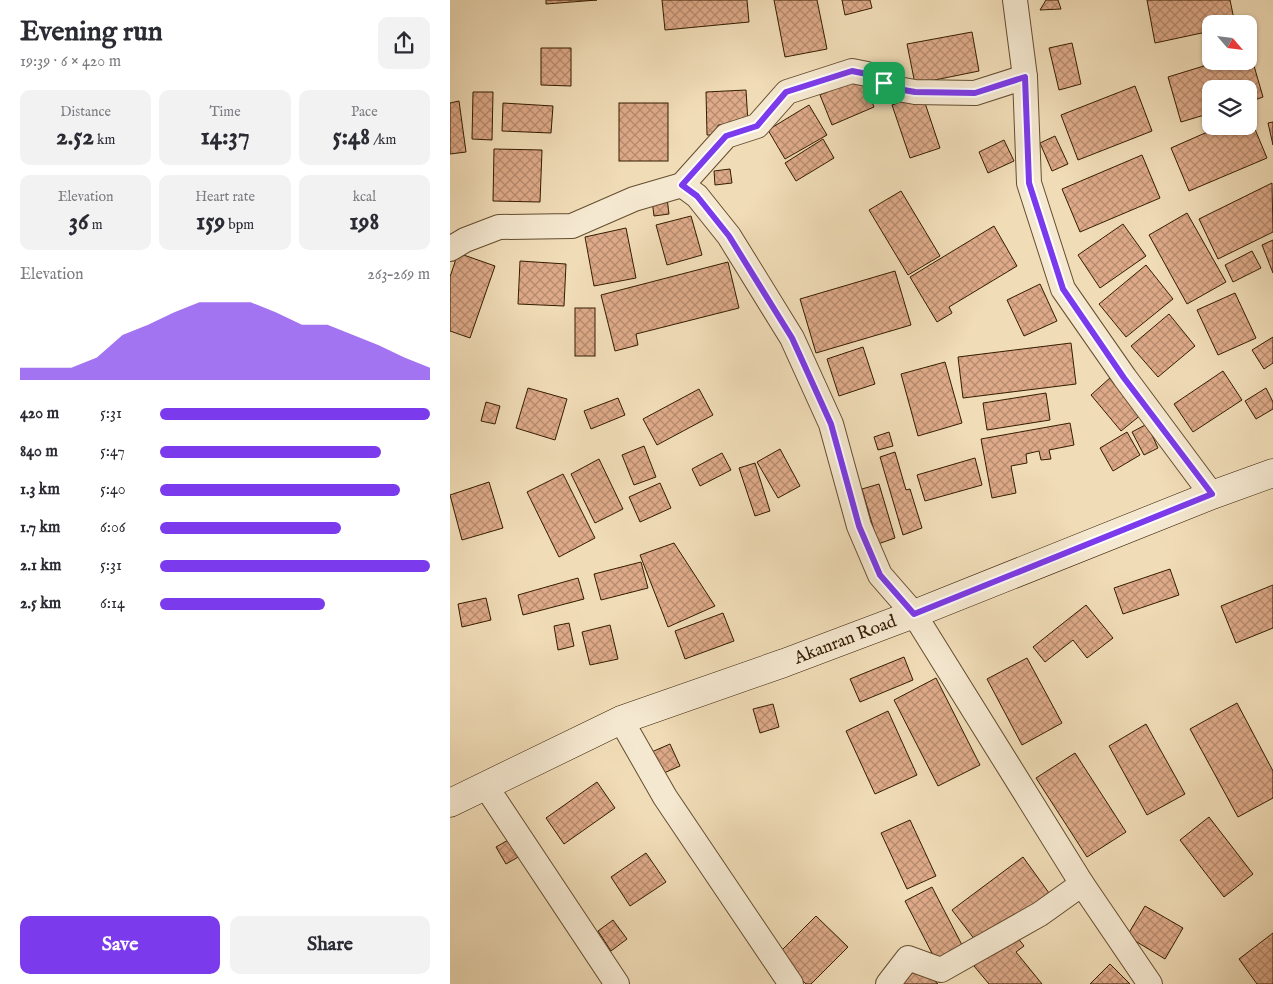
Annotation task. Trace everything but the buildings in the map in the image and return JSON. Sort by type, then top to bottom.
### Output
[{"type":"main road","name":"Akanran Road","points":[[450,804],[485,785],[621,720],[784,663],[914,614],[1212,494],[1273,473]]},
{"type":"street","points":[[1014,0],[1025,77],[1029,183],[1063,289],[1124,378],[1212,494]]},
{"type":"street","points":[[450,249],[465,240],[499,227],[572,226],[634,199],[682,185],[726,136],[757,126],[786,92],[852,71],[867,74],[898,89],[915,92],[975,93],[1025,77]]},
{"type":"street","points":[[682,185],[697,196],[729,236],[792,338],[831,424],[859,526],[880,575],[914,614],[1082,884],[1150,984]]},
{"type":"street","points":[[621,720],[665,797],[790,984]]},
{"type":"street","points":[[485,785],[617,984]]},
{"type":"street","points":[[888,984],[908,958],[941,970],[1040,914],[1082,884]]},
{"type":"route","points":[[852,71],[867,74],[884,83],[898,89],[915,92],[975,93],[1025,77],[1029,183],[1063,289],[1124,378],[1212,494],[914,614],[880,575],[859,526],[831,424],[792,338],[729,236],[697,196],[682,185],[726,136],[757,126],[786,92],[852,71]]}]
